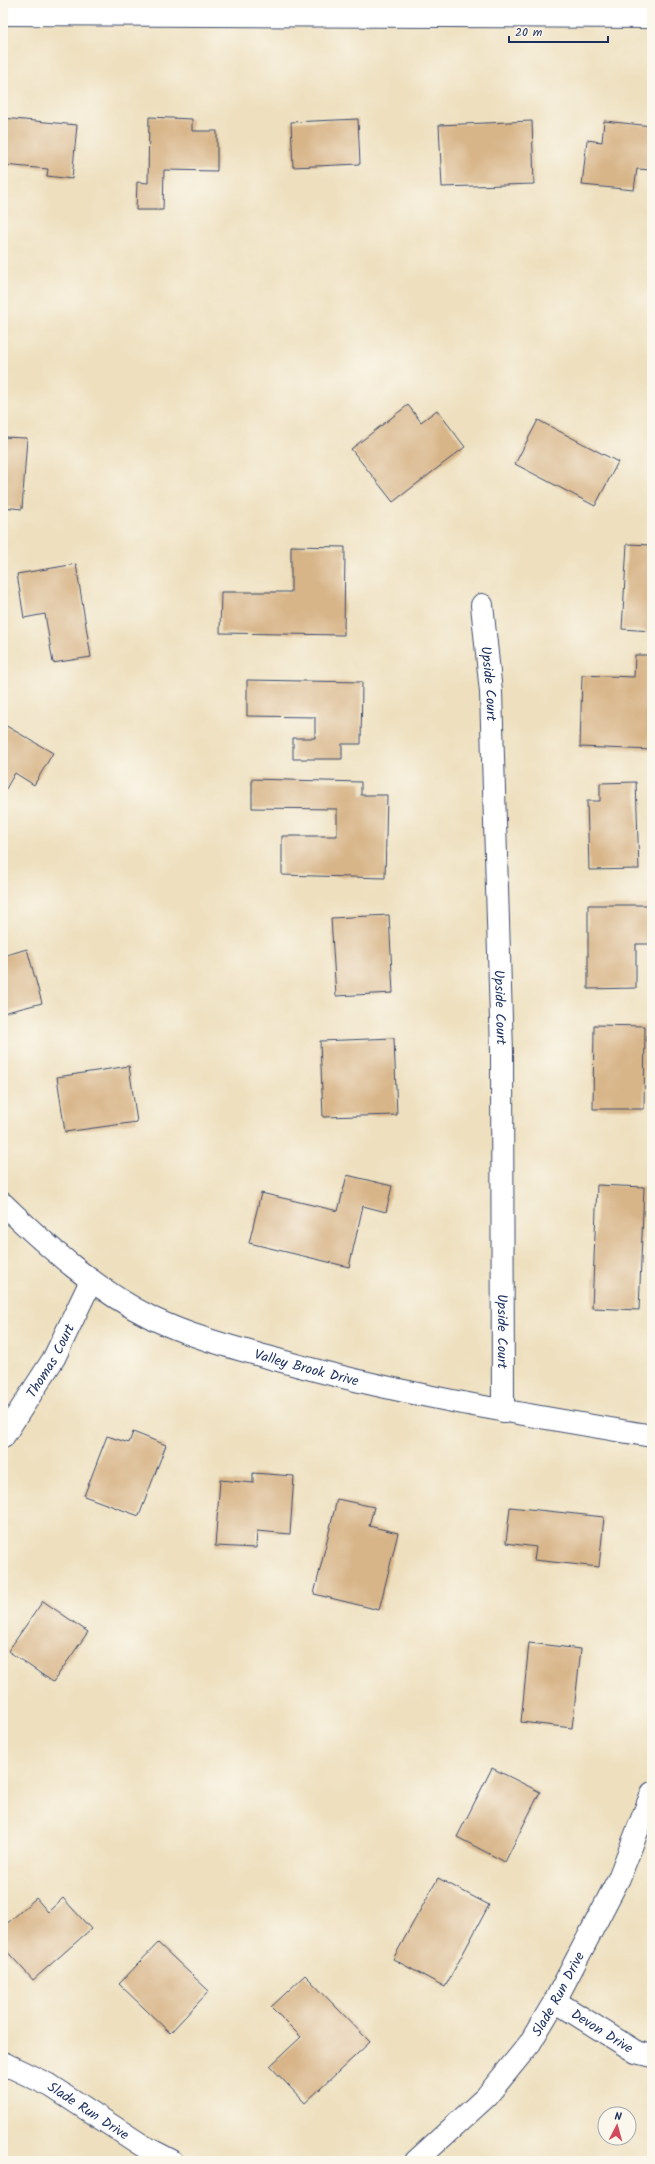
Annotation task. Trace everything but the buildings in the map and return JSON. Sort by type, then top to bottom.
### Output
[{"type":"street","points":[[3,14],[652,17]]},
{"type":"street","name":"Upside Court","points":[[482,605],[492,692],[501,1036],[503,1411]]},
{"type":"street","name":"Valley Brook Drive","points":[[3,1204],[43,1243],[91,1281],[153,1318],[195,1336],[334,1376],[503,1411],[652,1436]]},
{"type":"street","name":"Thomas Court","points":[[3,1437],[54,1358],[91,1281]]},
{"type":"street","name":"Slade Run Drive","points":[[416,2161],[486,2097],[530,2043],[555,2002],[619,1878],[652,1793]]},
{"type":"street","name":"Devon Drive","points":[[555,2002],[636,2052],[652,2056]]},
{"type":"street","name":"Slade Run Drive","points":[[3,2062],[50,2086],[143,2146],[172,2161]]}]
